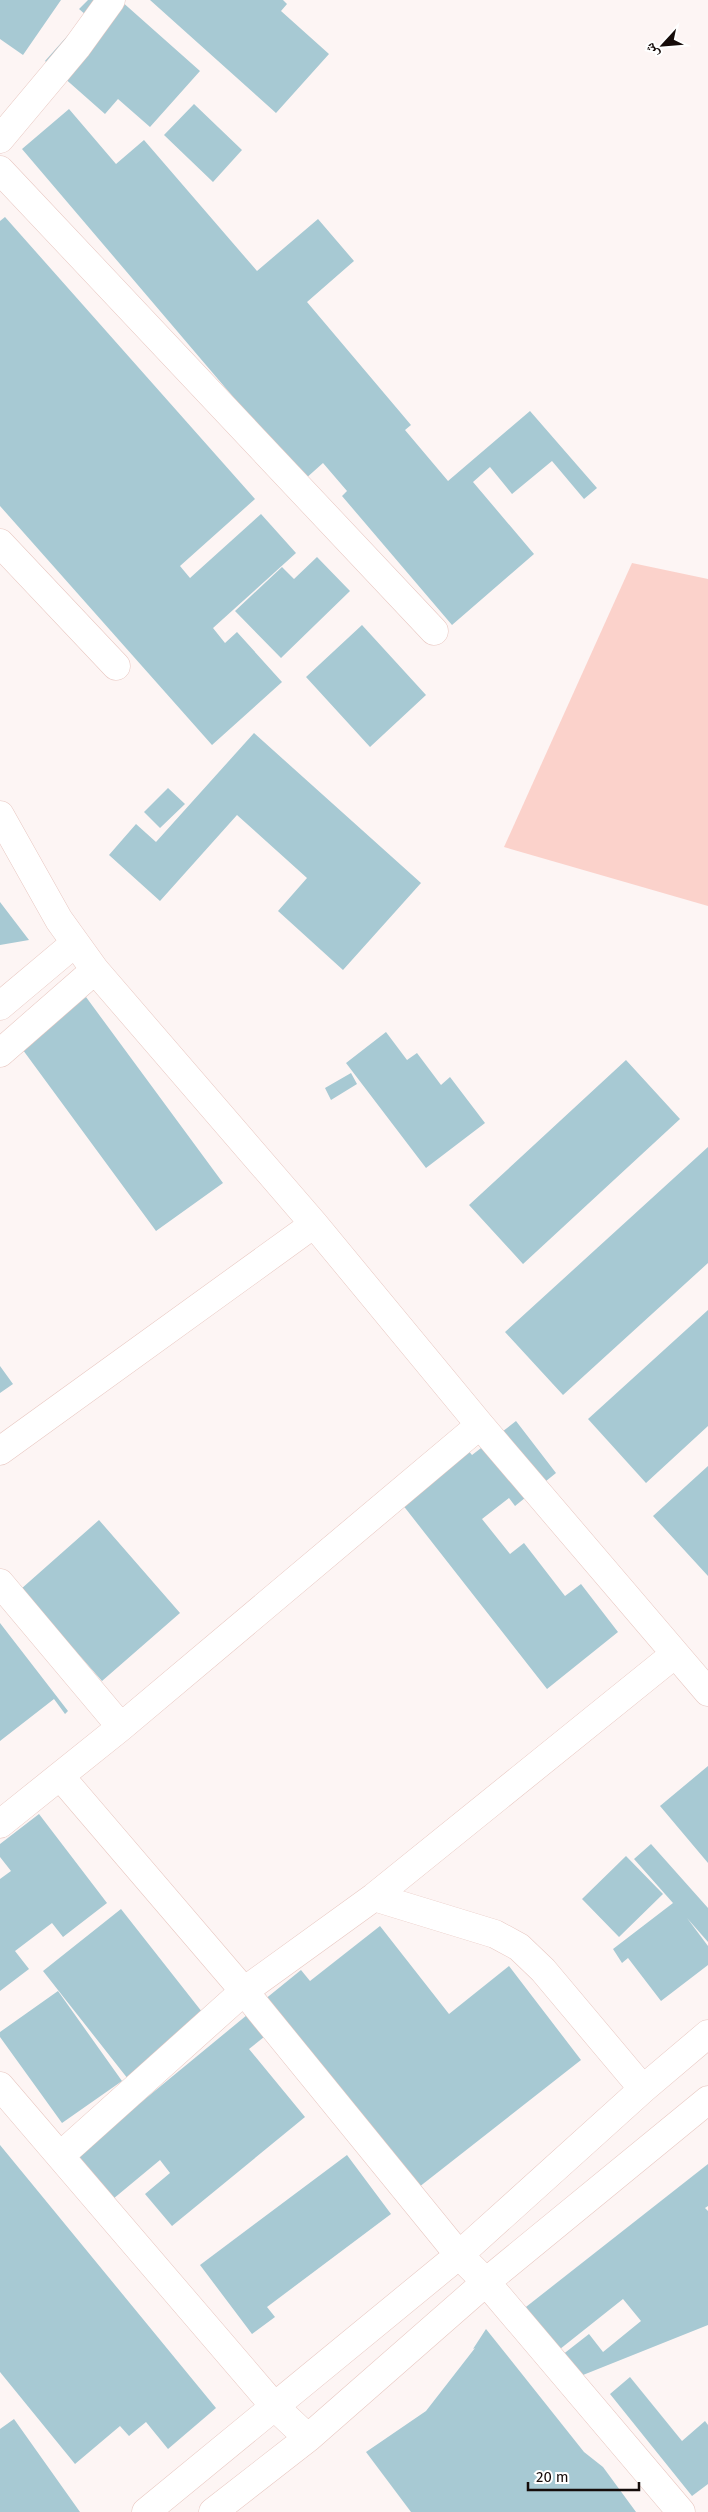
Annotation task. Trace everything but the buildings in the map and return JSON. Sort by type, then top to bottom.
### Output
[{"type":"street","points":[[4,125],[77,47],[111,0]]},
{"type":"street","points":[[0,170],[434,631]]},
{"type":"street","points":[[0,543],[116,666]]},
{"type":"street","points":[[0,815],[34,879],[75,943],[95,970],[314,1224],[480,1425],[708,1692]]},
{"type":"street","points":[[0,1006],[75,943]]},
{"type":"street","points":[[0,1053],[95,970]]},
{"type":"street","points":[[0,1450],[314,1224]]},
{"type":"street","points":[[0,1824],[121,1727],[480,1425]]},
{"type":"street","points":[[0,1583],[121,1727]]},
{"type":"street","points":[[60,2156],[244,1991],[374,1897],[674,1654]]},
{"type":"street","points":[[60,1776],[244,1991],[459,2255],[486,2282],[681,2512]]},
{"type":"street","points":[[374,1897],[495,1934],[519,1947],[543,1970],[643,2089]]},
{"type":"street","points":[[146,2512],[459,2255],[643,2089],[708,2034]]},
{"type":"street","points":[[0,2086],[275,2407],[308,2438]]},
{"type":"street","points":[[213,2512],[308,2438],[486,2282],[708,2100]]},
{"type":"shaded area","points":[[632,563],[708,579],[708,906],[504,847]]}]
